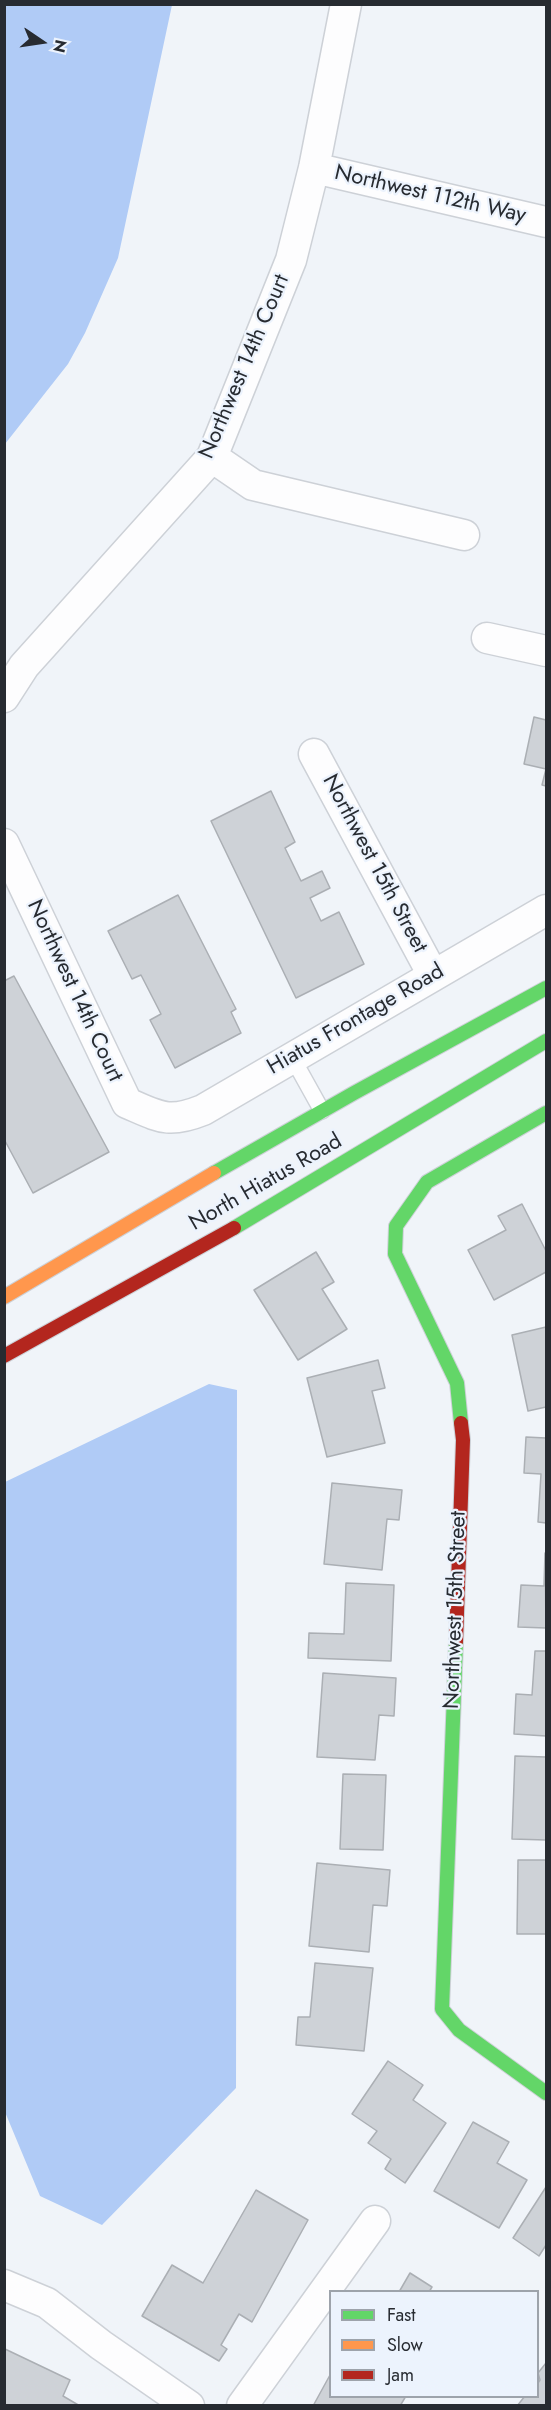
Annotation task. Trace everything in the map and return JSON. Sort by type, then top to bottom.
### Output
[{"type":"main road","name":"North Hiatus Road","points":[[4,1297],[76,1258],[238,1159],[322,1111],[546,988]]},
{"type":"main road","name":"North Hiatus Road","points":[[4,1356],[246,1221],[546,1041]]},
{"type":"main road","name":"Northwest 15th Street","points":[[546,1113],[427,1182],[396,1226],[395,1254],[457,1383],[463,1440],[442,2009],[459,2030],[546,2093]]},
{"type":"street","name":"Northwest 14th Court","points":[[4,697],[24,666],[212,457],[291,260],[314,168],[346,4]]},
{"type":"street","name":"Northwest 112th Way","points":[[314,168],[546,222]]},
{"type":"street","points":[[212,457],[253,485],[464,535]]},
{"type":"street","points":[[486,638],[546,651]]},
{"type":"street","name":"Northwest 15th Street","points":[[314,754],[433,975]]},
{"type":"street","name":"Northwest 14th Court","points":[[4,844],[127,1103],[162,1118]]},
{"type":"street","name":"Hiatus Frontage Road","points":[[162,1118],[183,1118],[203,1110],[546,910]]},
{"type":"street","points":[[242,2406],[375,2221]]},
{"type":"street","points":[[4,2285],[47,2304],[189,2406]]},
{"type":"lane","points":[[292,1057],[322,1111]]},
{"type":"water","points":[[5,4],[172,5],[118,258],[85,333],[68,364],[5,444]]},
{"type":"water","points":[[209,1384],[237,1390],[236,2088],[102,2225],[40,2196],[5,2112],[5,1482]]},
{"type":"building","points":[[534,717],[546,720],[546,769],[524,764]]},
{"type":"building","points":[[546,769],[546,786],[542,785]]},
{"type":"building","points":[[271,791],[295,842],[285,848],[301,881],[322,871],[330,888],[310,898],[321,921],[339,912],[364,964],[296,998],[211,821]]},
{"type":"building","points":[[178,895],[236,1009],[231,1012],[241,1033],[175,1068],[150,1020],[161,1014],[141,975],[132,979],[108,931]]},
{"type":"building","points":[[14,976],[109,1152],[33,1193],[4,1139],[4,981]]},
{"type":"building","points":[[522,1204],[546,1251],[546,1272],[494,1300],[468,1250],[506,1230],[498,1216]]},
{"type":"building","points":[[316,1252],[334,1282],[322,1289],[347,1329],[298,1360],[254,1290]]},
{"type":"building","points":[[546,1327],[546,1407],[528,1411],[512,1335]]},
{"type":"building","points":[[378,1360],[385,1388],[372,1391],[385,1443],[327,1457],[307,1378]]},
{"type":"building","points":[[526,1437],[546,1438],[546,1523],[538,1522],[541,1474],[524,1473]]},
{"type":"building","points":[[332,1483],[402,1490],[399,1520],[387,1519],[382,1570],[324,1564]]},
{"type":"building","points":[[545,1553],[546,1628],[518,1627],[521,1585],[544,1586]]},
{"type":"building","points":[[346,1583],[394,1585],[391,1661],[308,1658],[309,1633],[344,1634]]},
{"type":"building","points":[[535,1651],[546,1651],[546,1736],[514,1734],[516,1694],[532,1695]]},
{"type":"building","points":[[323,1673],[396,1678],[394,1716],[379,1715],[375,1760],[317,1757]]},
{"type":"building","points":[[515,1756],[546,1757],[546,1840],[512,1839]]},
{"type":"building","points":[[343,1774],[386,1775],[383,1850],[340,1849]]},
{"type":"building","points":[[518,1860],[546,1860],[546,1934],[517,1934]]},
{"type":"building","points":[[317,1863],[390,1870],[387,1906],[373,1905],[369,1952],[309,1946]]},
{"type":"building","points":[[315,1963],[373,1968],[364,2051],[296,2045],[298,2017],[310,2017]]},
{"type":"building","points":[[388,2061],[423,2085],[413,2100],[446,2123],[405,2183],[385,2169],[391,2159],[368,2143],[377,2131],[352,2114]]},
{"type":"building","points":[[473,2122],[509,2142],[497,2163],[527,2180],[499,2228],[434,2191]]},
{"type":"building","points":[[546,2187],[546,2245],[539,2256],[513,2238]]},
{"type":"building","points":[[256,2190],[308,2220],[252,2322],[239,2314],[221,2345],[227,2349],[219,2361],[142,2316],[172,2265],[203,2283]]},
{"type":"building","points":[[410,2273],[432,2287],[430,2290],[400,2290]]},
{"type":"building","points":[[5,2349],[70,2380],[63,2396],[80,2406],[4,2406]]},
{"type":"building","points":[[546,2363],[546,2406],[517,2406],[523,2398],[539,2398],[539,2372]]},
{"type":"building","points":[[329,2377],[329,2398],[405,2398],[400,2406],[313,2406]]},
{"type":"traffic: fast","points":[[214,1173],[546,988]]},
{"type":"traffic: fast","points":[[234,1228],[546,1041]]},
{"type":"traffic: fast","points":[[461,1423],[457,1383],[395,1254],[396,1226],[427,1182],[546,1113]]},
{"type":"traffic: fast","points":[[456,1642],[442,2009],[459,2030],[546,2093]]},
{"type":"traffic: slow","points":[[4,1297],[214,1173]]},
{"type":"traffic: jam","points":[[4,1356],[234,1228]]},
{"type":"traffic: jam","points":[[456,1642],[463,1440],[461,1423]]}]
